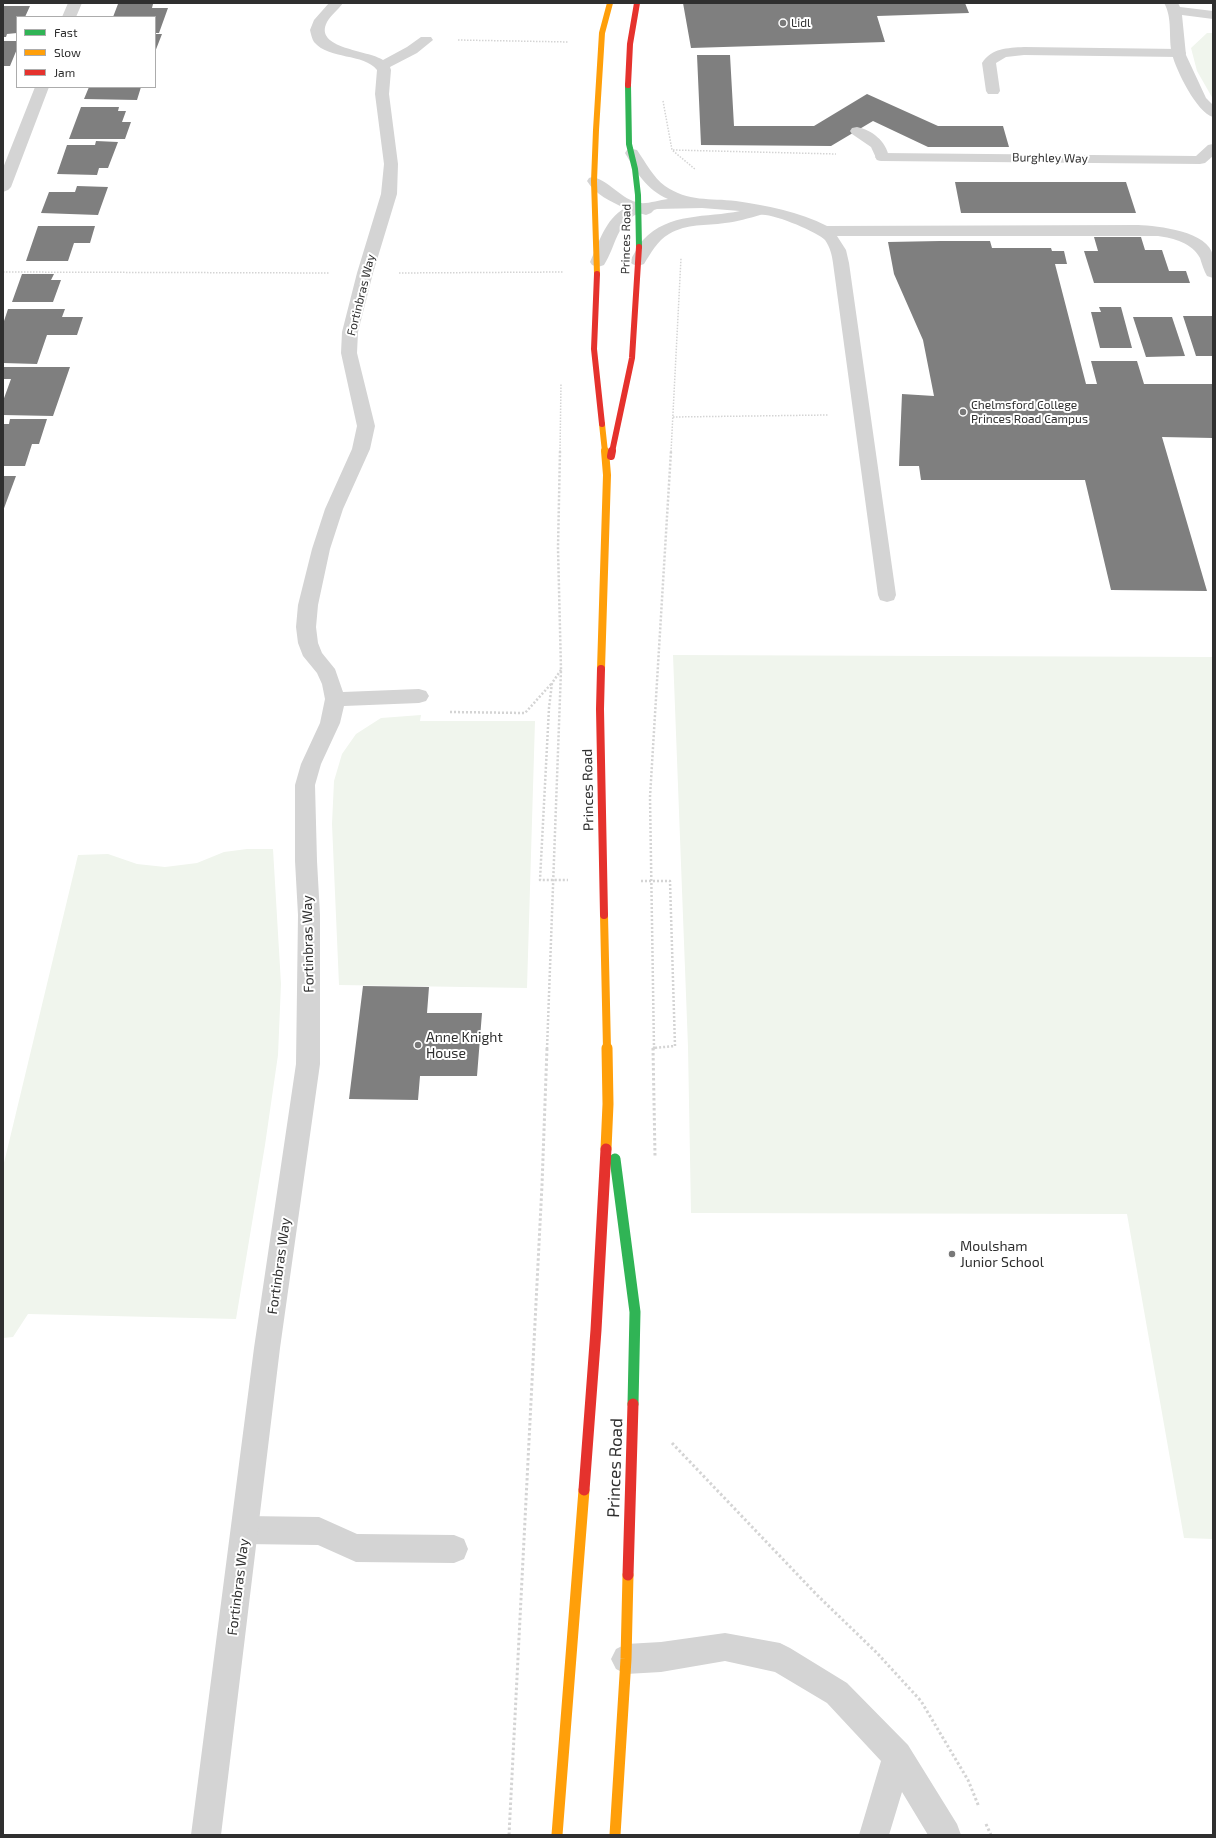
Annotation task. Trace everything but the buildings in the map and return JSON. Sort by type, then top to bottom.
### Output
[{"type":"main road","name":"Princes Road","points":[[557,1835],[596,1330],[608,1104],[600,709],[608,475],[594,349],[598,262],[594,181],[602,33],[610,3]]},
{"type":"main road","name":"Princes Road","points":[[608,475],[632,358],[638,261],[640,208],[632,153],[629,144],[627,59],[630,34],[637,3]]},
{"type":"main road","name":"Princes Road","points":[[608,1104],[635,1312],[626,1659],[615,1835]]},
{"type":"street","points":[[70,16],[75,3]]},
{"type":"street","points":[[336,3],[321,20],[317,30],[320,40],[332,48],[375,61],[382,66],[412,50],[426,40]]},
{"type":"street","points":[[1213,15],[1173,7],[1179,53],[1200,100],[1213,114]]},
{"type":"street","points":[[993,91],[989,63],[993,57],[1003,54],[1024,51],[1179,53]]},
{"type":"street","name":"Fortinbras Way","points":[[206,1835],[267,1348],[308,1064],[309,923],[305,830],[305,785],[311,764],[330,723],[335,699],[332,684],[325,669],[314,656],[308,643],[306,627],[308,605],[320,550],[334,509],[361,449],[366,426],[349,353],[350,332],[365,273],[389,194],[391,164],[382,94],[384,70],[382,66]]},
{"type":"street","points":[[3,187],[42,88]]},
{"type":"street","points":[[858,130],[873,140],[881,148],[882,157]]},
{"type":"street","name":"Burghley Way","points":[[882,157],[1200,160],[1213,148]]},
{"type":"street","points":[[632,153],[644,174],[655,186],[670,196],[689,202]]},
{"type":"street","points":[[594,181],[605,192],[619,201],[660,214],[694,220],[724,220],[767,211]]},
{"type":"street","points":[[598,262],[615,225],[625,214],[640,208],[659,204],[689,202],[722,203],[785,215],[814,225],[824,231],[838,248],[840,257],[887,595]]},
{"type":"street","points":[[638,261],[649,243],[663,231],[694,220]]},
{"type":"street","points":[[824,231],[926,225],[1145,230],[1184,237],[1193,242],[1202,250],[1213,273]]},
{"type":"street","points":[[335,699],[419,696]]},
{"type":"street","points":[[245,1530],[319,1531],[356,1548],[454,1550]]},
{"type":"street","points":[[626,1659],[661,1656],[725,1647],[780,1658],[837,1693],[897,1756],[946,1835]]},
{"type":"street","points":[[874,1835],[897,1756]]},
{"type":"path","points":[[426,40],[574,42]]},
{"type":"path","points":[[670,138],[672,150],[698,172]]},
{"type":"path","points":[[665,150],[835,154],[882,157]]},
{"type":"path","points":[[655,1159],[650,797],[681,257]]},
{"type":"path","points":[[3,272],[563,272],[563,265]]},
{"type":"path","points":[[509,1835],[542,1184],[561,670],[558,548],[561,383]]},
{"type":"path","points":[[673,417],[862,415]]},
{"type":"path","points":[[419,696],[427,696],[425,712],[525,713],[552,683],[561,670]]},
{"type":"path","points":[[550,708],[552,683]]},
{"type":"path","points":[[653,1048],[676,1046],[674,1026]]},
{"type":"path","points":[[669,1440],[817,1595],[877,1653],[921,1701],[968,1780],[982,1814]]},
{"type":"path","points":[[985,1821],[991,1835]]},
{"type":"shaded area","points":[[1207,33],[1213,33],[1213,99],[1197,71],[1191,48]]},
{"type":"shaded area","points":[[673,655],[1213,657],[1213,1539],[1184,1538],[1127,1214],[691,1213],[688,1047]]},
{"type":"shaded area","points":[[421,715],[420,721],[535,721],[527,988],[339,985],[332,824],[334,781],[342,754],[356,734],[381,718]]},
{"type":"shaded area","points":[[247,849],[273,849],[281,984],[278,1055],[265,1145],[236,1319],[28,1314],[13,1337],[3,1338],[3,1167],[78,855],[108,854],[137,864],[165,867],[197,863],[224,852]]},
{"type":"traffic: fast","points":[[628,85],[629,144],[633,157],[637,182],[639,247]]},
{"type":"traffic: fast","points":[[615,1159],[635,1312],[633,1404]]},
{"type":"traffic: slow","points":[[597,274],[594,181],[596,130],[602,33],[610,3]]},
{"type":"traffic: slow","points":[[601,669],[607,475],[602,424]]},
{"type":"traffic: slow","points":[[604,915],[608,1104],[606,1149]]},
{"type":"traffic: slow","points":[[557,1835],[584,1490]]},
{"type":"traffic: slow","points":[[615,1835],[626,1659],[628,1575]]},
{"type":"traffic: jam","points":[[628,85],[630,44],[637,3]]},
{"type":"traffic: jam","points":[[611,456],[632,358],[639,247]]},
{"type":"traffic: jam","points":[[597,274],[594,349],[602,424]]},
{"type":"traffic: jam","points":[[601,669],[600,709],[604,915]]},
{"type":"traffic: jam","points":[[584,1490],[596,1330],[606,1149]]},
{"type":"traffic: jam","points":[[628,1575],[633,1404]]},
{"type":"place","name":"Lidl","points":[[783,23]]},
{"type":"place","name":"Chelmsford College Princes Road Campus","points":[[963,412]]},
{"type":"place","name":"Anne Knight House","points":[[418,1045]]},
{"type":"place","name":"Moulsham Junior School","points":[[952,1254]]}]
